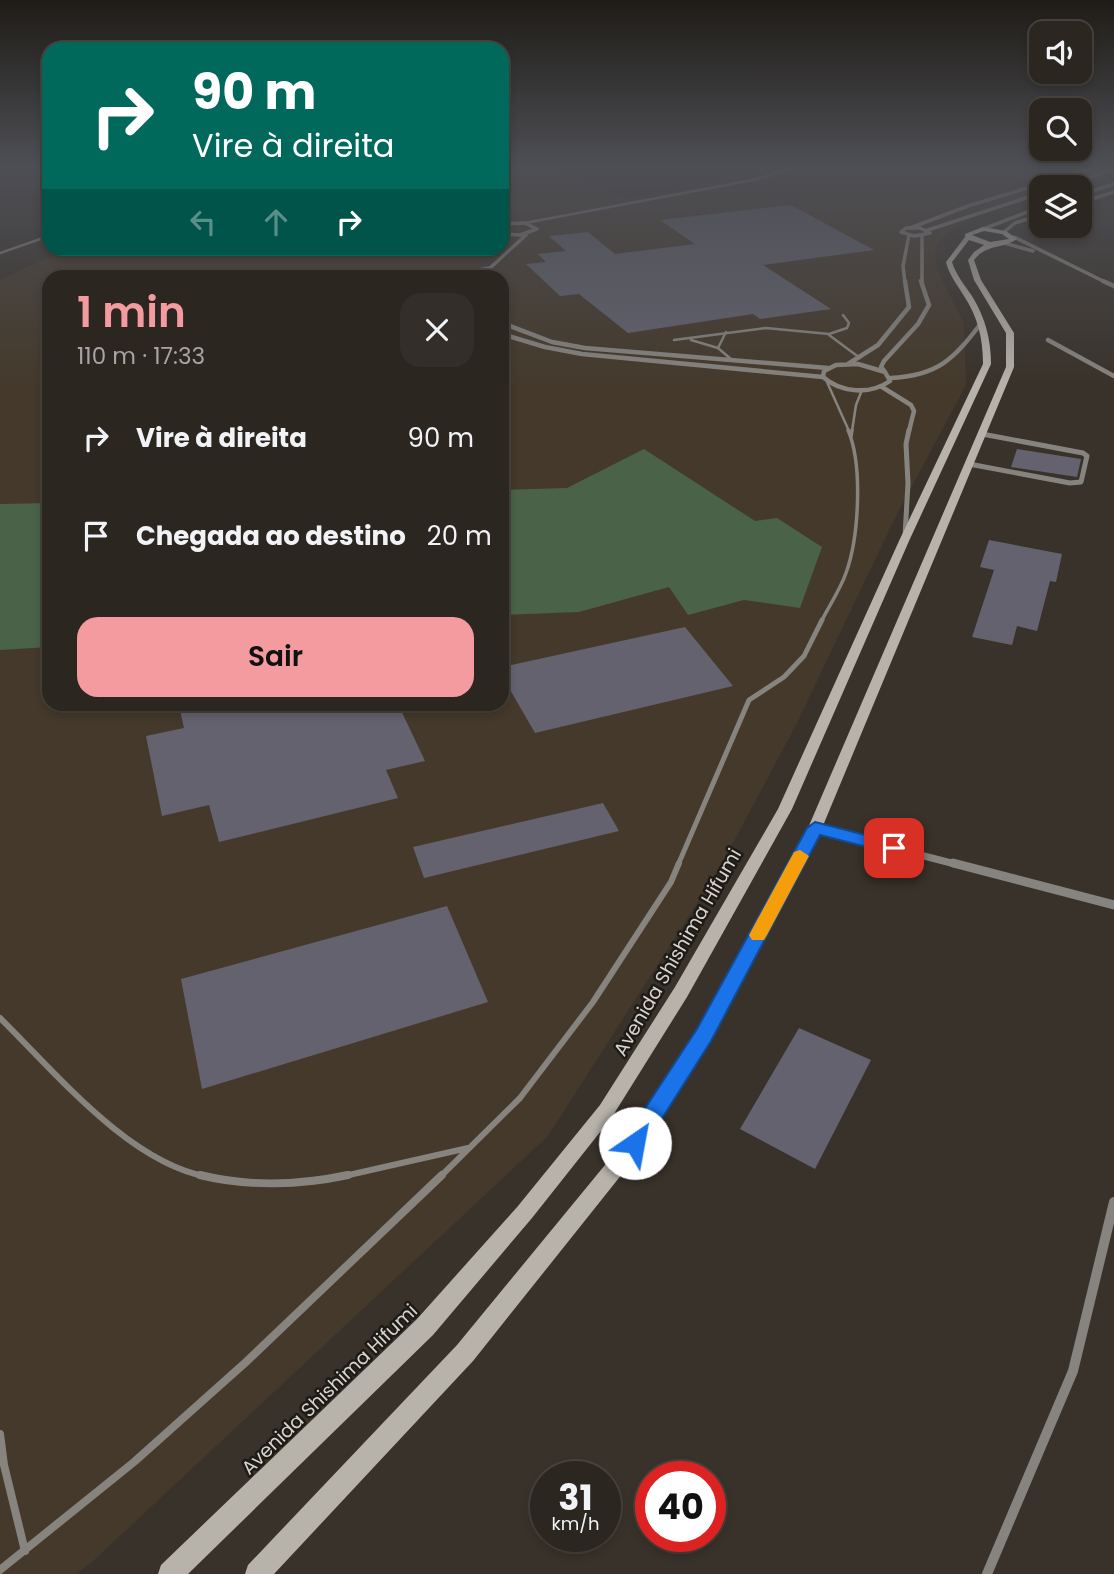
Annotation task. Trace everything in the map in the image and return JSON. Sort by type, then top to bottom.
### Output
[{"type":"street","points":[[511,238],[516,242]]},
{"type":"street","points":[[509,249],[521,238]]},
{"type":"street","points":[[509,326],[552,342],[585,348],[828,368],[848,364],[860,358],[892,330],[909,307],[903,266],[908,238]]},
{"type":"street","points":[[890,378],[881,367],[885,359],[918,326],[929,305],[921,281],[922,238]]},
{"type":"street","name":"Avenida Shishima Hifumi","points":[[170,1574],[425,1327],[525,1212],[606,1111],[681,992],[785,809],[904,541],[987,364],[988,341],[983,322],[956,280],[949,262],[988,238]]},
{"type":"street","points":[[257,1574],[466,1353],[635,1143],[704,1035],[815,828],[1010,366],[1011,336],[1002,315],[973,272],[971,260],[989,238]]},
{"type":"street","points":[[995,238],[1044,254]]},
{"type":"street","points":[[1017,238],[1114,286]]},
{"type":"street","points":[[478,270],[490,268],[502,256]]},
{"type":"street","points":[[890,378],[932,373],[958,351],[983,322]]},
{"type":"street","points":[[509,336],[582,354],[825,379],[840,388],[862,390],[882,387],[887,385],[890,378]]},
{"type":"street","points":[[1048,340],[1114,376]]},
{"type":"street","points":[[848,364],[868,366],[884,372]]},
{"type":"street","points":[[987,364],[1010,366]]},
{"type":"street","points":[[825,379],[824,371],[828,368]]},
{"type":"street","points":[[882,387],[911,405],[914,411],[906,452],[908,483],[904,541]]},
{"type":"street","points":[[969,464],[1070,483],[1081,482],[1087,456],[1083,453],[982,434]]},
{"type":"street","points":[[815,828],[1114,905]]},
{"type":"street","points":[[987,1574],[1073,1371],[1112,1227],[1114,1202]]},
{"type":"lane","points":[[0,253],[42,238]]},
{"type":"lane","points":[[674,340],[766,328],[829,334],[847,328],[849,324],[843,315]]},
{"type":"lane","points":[[718,348],[726,332]]},
{"type":"lane","points":[[829,334],[860,358]]},
{"type":"lane","points":[[686,338],[718,348],[732,360]]},
{"type":"lane","points":[[825,379],[851,437]]},
{"type":"lane","points":[[0,1570],[134,1462],[246,1362],[471,1147],[520,1098],[593,1002],[671,881],[749,700],[784,677],[803,656],[846,573],[851,554],[858,491],[851,437],[856,405],[862,390]]},
{"type":"lane","points":[[0,1018],[114,1129],[161,1162],[204,1176],[256,1182],[316,1182],[471,1147]]},
{"type":"lane","points":[[0,1434],[4,1465],[24,1551]]},
{"type":"shaded area","points":[[509,238],[943,238],[935,252],[937,270],[964,323],[966,385],[895,518],[795,727],[719,869],[548,1136],[92,1562],[76,1574],[0,1574],[0,280],[50,256],[509,256]]},
{"type":"green space","points":[[644,449],[755,521],[777,518],[822,547],[800,608],[744,600],[688,615],[669,587],[579,612],[509,615],[509,490],[567,488]]},
{"type":"green space","points":[[42,503],[42,647],[0,650],[0,504]]},
{"type":"building","points":[[552,238],[596,238],[615,254],[695,244],[687,238],[853,238],[874,250],[763,265],[831,309],[760,319],[753,314],[628,333],[579,294],[560,296],[526,264],[546,262],[538,254],[566,251]]},
{"type":"building","points":[[1017,449],[1081,459],[1077,477],[1011,467]]},
{"type":"building","points":[[989,540],[1062,554],[1056,582],[1050,581],[1037,631],[1017,626],[1012,645],[972,637],[994,570],[980,567]]},
{"type":"building","points":[[685,627],[733,686],[535,733],[509,688],[509,665]]},
{"type":"building","points":[[180,711],[401,711],[425,761],[386,770],[398,798],[219,842],[209,805],[162,816],[146,736],[184,728]]},
{"type":"building","points":[[603,803],[619,831],[424,878],[413,847]]},
{"type":"building","points":[[447,906],[488,1002],[202,1089],[181,979]]},
{"type":"building","points":[[799,1028],[871,1060],[815,1169],[740,1129]]},
{"type":"slow traffic","points":[[758,935],[800,856]]},
{"type":"route","points":[[635,1143],[704,1035],[815,828],[894,848]]}]
